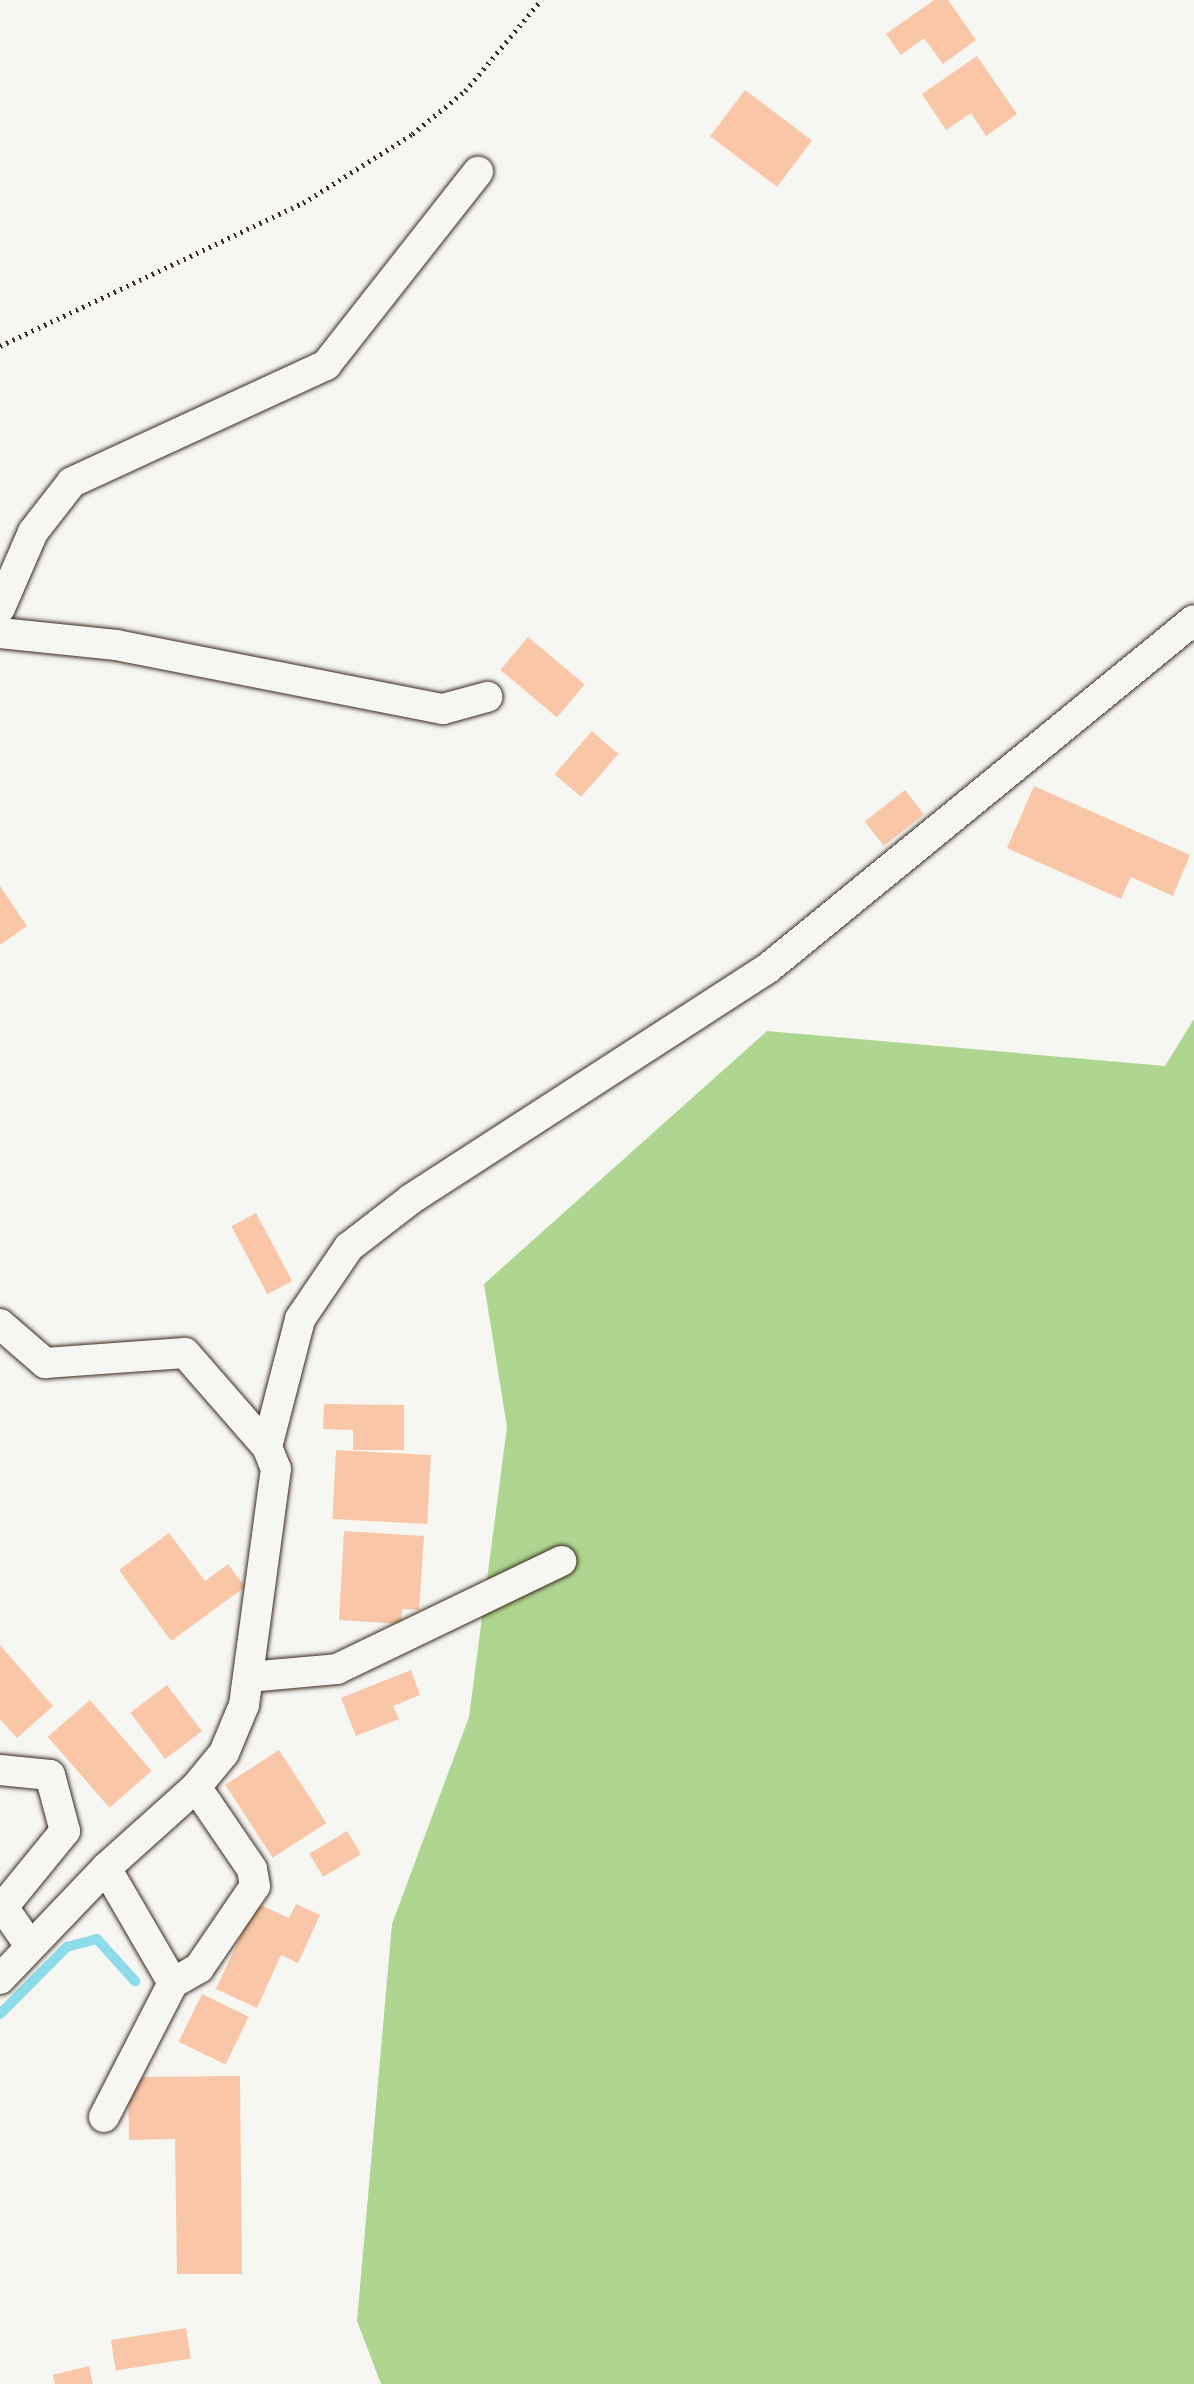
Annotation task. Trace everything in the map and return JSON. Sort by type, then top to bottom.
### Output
[{"type":"street","points":[[0,608],[33,533],[72,482],[326,365],[478,172]]},
{"type":"street","points":[[267,1447],[300,1319],[349,1247],[411,1199],[767,969],[1194,620]]},
{"type":"street","points":[[0,633],[116,645],[443,709],[487,697]]},
{"type":"street","points":[[0,1324],[45,1363],[185,1353],[267,1447],[276,1469],[244,1704],[224,1753],[195,1787],[106,1868],[0,1979]]},
{"type":"street","points":[[247,1677],[337,1669],[561,1561]]},
{"type":"street","points":[[0,1770],[50,1775],[65,1831],[3,1907],[30,1946]]},
{"type":"street","points":[[104,2117],[173,1983],[200,1968],[255,1886],[252,1869],[195,1787]]},
{"type":"street","points":[[106,1868],[173,1983]]},
{"type":"path","points":[[0,346],[314,197],[412,134],[465,91],[541,0]]},
{"type":"green space","points":[[1194,1019],[1194,2384],[381,2384],[357,2321],[392,1924],[469,1717],[507,1427],[484,1284],[767,1031],[1165,1066]]},
{"type":"building","points":[[934,0],[948,0],[976,40],[943,64],[924,38],[901,55],[886,34]]},
{"type":"building","points":[[977,56],[1017,114],[986,136],[971,113],[946,130],[922,94]]},
{"type":"building","points":[[745,90],[812,141],[777,187],[710,136]]},
{"type":"building","points":[[528,637],[585,685],[557,718],[500,670]]},
{"type":"building","points":[[592,731],[618,754],[581,797],[555,774]]},
{"type":"building","points":[[1034,786],[1190,855],[1173,896],[1131,877],[1121,899],[1007,848]]},
{"type":"building","points":[[905,790],[924,814],[884,846],[865,821]]},
{"type":"building","points":[[0,886],[27,926],[0,945]]},
{"type":"building","points":[[256,1213],[292,1281],[267,1294],[231,1226]]},
{"type":"building","points":[[324,1404],[404,1405],[404,1450],[353,1450],[353,1430],[323,1429]]},
{"type":"building","points":[[336,1450],[431,1455],[427,1524],[332,1519]]},
{"type":"building","points":[[344,1531],[424,1536],[419,1610],[402,1609],[401,1624],[339,1620]]},
{"type":"building","points":[[169,1533],[205,1581],[228,1564],[245,1587],[171,1641],[119,1570]]},
{"type":"building","points":[[0,1645],[53,1706],[17,1738],[0,1719]]},
{"type":"building","points":[[411,1670],[420,1695],[393,1706],[399,1719],[356,1736],[341,1698]]},
{"type":"building","points":[[167,1685],[202,1731],[165,1759],[130,1713]]},
{"type":"building","points":[[90,1700],[152,1771],[109,1808],[48,1737]]},
{"type":"building","points":[[279,1750],[326,1823],[273,1858],[225,1785]]},
{"type":"building","points":[[347,1831],[361,1854],[323,1877],[309,1854]]},
{"type":"building","points":[[256,1903],[289,1918],[296,1904],[320,1915],[298,1963],[281,1955],[257,2008],[216,1989]]},
{"type":"building","points":[[202,1994],[249,2017],[226,2064],[179,2042]]},
{"type":"building","points":[[240,2076],[242,2274],[177,2274],[175,2139],[129,2140],[128,2077]]},
{"type":"building","points":[[186,2328],[191,2359],[116,2371],[111,2340]]},
{"type":"building","points":[[89,2366],[93,2384],[55,2384],[53,2375]]},
{"type":"waterway","points":[[0,2014],[67,1947],[97,1939],[135,1981]]}]
